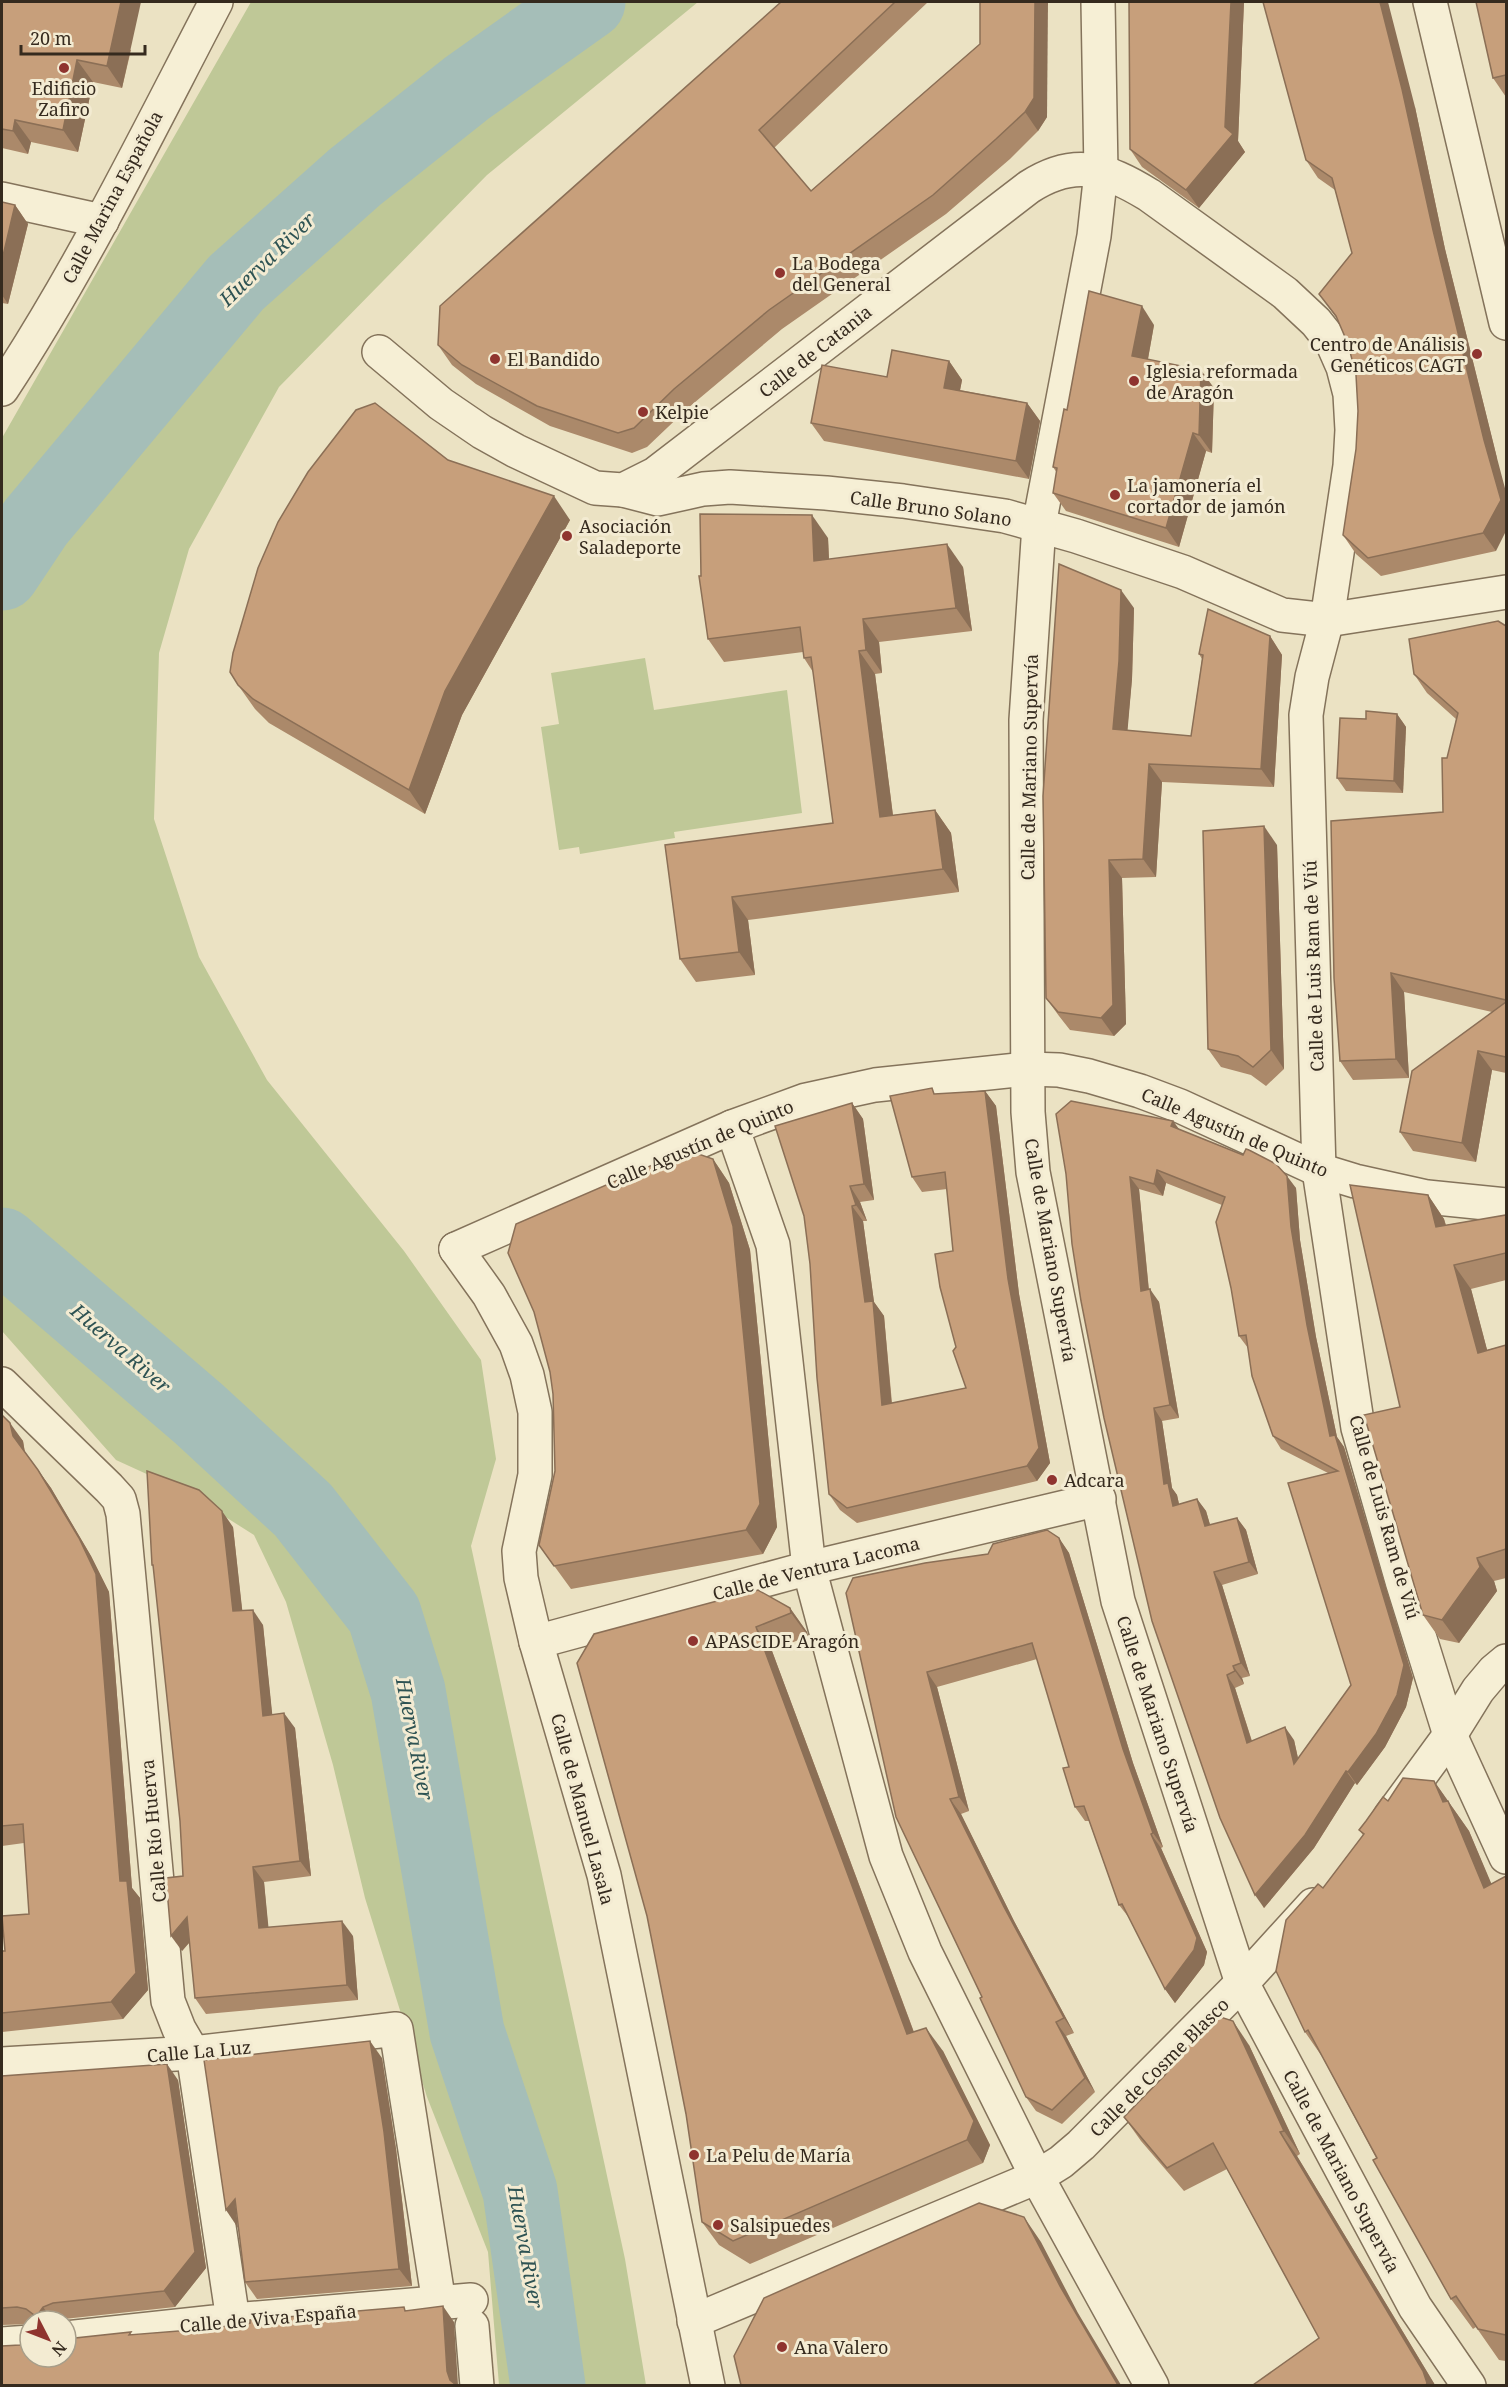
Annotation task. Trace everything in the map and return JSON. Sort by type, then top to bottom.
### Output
[{"type":"street","name":"Calle Marina Española","points":[[2,388],[12,354],[102,221],[216,2]]},
{"type":"street","name":"Calle de Mariano Supervía","points":[[1098,2],[1101,172],[1094,236],[1039,525],[1026,720],[1028,1112],[1034,1172],[1118,1601],[1242,1983],[1414,2307],[1469,2385]]},
{"type":"street","points":[[1430,2],[1506,323]]},
{"type":"street","name":"Calle de Catania","points":[[623,490],[655,474],[1029,187],[1052,174],[1069,169],[1101,172]]},
{"type":"street","name":"Calle de Luis Ram de Viú","points":[[1101,172],[1133,185],[1149,195],[1285,293],[1316,322],[1332,342],[1343,367],[1350,394],[1352,430],[1350,466],[1327,620],[1312,677],[1306,716],[1319,1170],[1358,1428],[1450,1735],[1506,1857]]},
{"type":"street","points":[[2,200],[102,221]]},
{"type":"street","name":"Calle Bruno Solano","points":[[378,352],[441,404],[482,432],[516,451],[596,488],[609,491],[623,490],[658,500],[703,489],[730,487],[826,493],[903,501],[1005,516],[1118,549],[1183,572],[1282,615],[1327,620],[1506,592]]},
{"type":"street","name":"Calle Agustín de Quinto","points":[[456,1249],[732,1127],[798,1103],[875,1084],[1028,1069],[1059,1070],[1140,1091],[1180,1106],[1319,1170],[1355,1181],[1427,1197],[1506,1205]]},
{"type":"street","points":[[732,1127],[773,1245],[809,1568],[886,1856],[926,1953],[1037,2177],[1152,2385]]},
{"type":"street","name":"Calle de Manuel Lasala","points":[[456,1249],[489,1295],[516,1344],[527,1375],[535,1412],[535,1475],[519,1551],[521,1578],[536,1642],[604,1875],[708,2385]]},
{"type":"street","name":"Calle Río Huerva","points":[[2,1384],[119,1499],[123,1514],[168,2001],[179,2029],[193,2053],[233,2320]]},
{"type":"street","name":"Calle de Ventura Lacoma","points":[[536,1642],[809,1568],[1099,1499]]},
{"type":"street","points":[[1375,1837],[1450,1735],[1478,1690],[1506,1661]]},
{"type":"street","name":"Calle de Cosme Blasco","points":[[694,2321],[1037,2177],[1061,2162],[1081,2145],[1242,1983],[1336,1880]]},
{"type":"street","name":"Calle La Luz","points":[[2,2064],[193,2053],[396,2029],[461,2310]]},
{"type":"street","points":[[461,2310],[477,2385]]},
{"type":"street","name":"Calle de Viva España","points":[[78,2337],[233,2320],[461,2310]]},
{"type":"street","points":[[2,2344],[18,2343]]},
{"type":"green space","points":[[251,2],[698,2],[487,175],[279,387],[189,549],[159,653],[154,819],[199,957],[267,1080],[404,1251],[481,1360],[496,1459],[471,1546],[625,2259],[646,2385],[499,2385],[488,2252],[427,2097],[365,1898],[333,1765],[286,1602],[254,1535],[186,1492],[116,1460],[2,1331],[2,438]]},
{"type":"green space","points":[[645,658],[654,710],[787,690],[802,813],[674,832],[675,838],[580,854],[579,847],[559,850],[541,727],[559,724],[551,673]]},
{"type":"building","name":"Edificio Zafiro","points":[[2,2],[121,2],[107,66],[77,60],[63,130],[15,120],[13,131],[2,129]]},
{"type":"building","points":[[781,2],[895,2],[759,130],[811,191],[980,44],[980,2],[1035,2],[1034,98],[1025,112],[933,195],[769,310],[674,389],[634,428],[618,433],[537,406],[462,365],[438,345],[440,306]]},
{"type":"building","points":[[1129,2],[1231,2],[1225,127],[1233,134],[1186,190],[1130,149]]},
{"type":"building","points":[[1263,2],[1380,2],[1484,440],[1501,500],[1483,533],[1368,558],[1343,535],[1356,449],[1358,411],[1356,375],[1348,344],[1336,316],[1319,294],[1352,253],[1332,178],[1306,160]]},
{"type":"building","points":[[1476,2],[1506,2],[1506,75],[1493,78]]},
{"type":"building","points":[[2,202],[15,205],[2,260]]},
{"type":"building","points":[[1089,291],[1142,306],[1132,356],[1201,370],[1199,435],[1193,433],[1166,528],[1053,493],[1057,468],[1053,467],[1064,409],[1067,410]]},
{"type":"building","points":[[892,350],[949,361],[944,388],[1027,403],[1016,461],[811,423],[822,365],[887,377]]},
{"type":"building","points":[[375,403],[448,460],[554,496],[445,691],[409,790],[253,699],[238,685],[230,672],[233,653],[258,568],[278,522],[308,472],[356,410]]},
{"type":"building","points":[[700,514],[812,515],[814,561],[947,544],[956,608],[863,619],[866,650],[859,651],[880,817],[935,810],[943,869],[732,897],[739,952],[680,959],[665,845],[833,823],[811,657],[804,658],[800,627],[708,639],[699,576],[701,576]]},
{"type":"building","points":[[1059,564],[1121,590],[1119,661],[1113,729],[1191,736],[1203,655],[1199,654],[1208,609],[1270,636],[1261,769],[1149,764],[1143,859],[1109,860],[1113,1005],[1101,1018],[1058,1012],[1046,998],[1043,796]]},
{"type":"building","points":[[1498,621],[1506,626],[1506,1000],[1391,973],[1396,1059],[1340,1061],[1334,978],[1331,821],[1443,812],[1442,758],[1447,758],[1458,713],[1414,674],[1409,639]]},
{"type":"building","points":[[1366,711],[1397,714],[1394,781],[1337,778],[1340,718],[1366,719]]},
{"type":"building","points":[[1264,826],[1271,1050],[1253,1067],[1238,1056],[1208,1049],[1203,831]]},
{"type":"building","points":[[1506,1002],[1506,1057],[1478,1051],[1462,1143],[1400,1132],[1412,1071]]},
{"type":"building","points":[[932,1088],[934,1094],[985,1091],[1008,1279],[1039,1448],[1027,1466],[847,1508],[829,1494],[804,1216],[775,1126],[852,1103],[864,1184],[850,1186],[856,1205],[852,1206],[865,1302],[873,1301],[882,1405],[966,1388],[953,1351],[956,1347],[940,1287],[935,1254],[953,1251],[945,1172],[912,1177],[890,1096]]},
{"type":"building","points":[[1071,1101],[1173,1121],[1171,1126],[1243,1155],[1246,1149],[1249,1150],[1276,1164],[1287,1176],[1291,1227],[1307,1325],[1330,1436],[1335,1435],[1404,1665],[1397,1695],[1376,1734],[1348,1772],[1346,1771],[1305,1835],[1255,1895],[1220,1818],[1152,1621],[1104,1418],[1081,1301],[1072,1244],[1066,1174],[1056,1114]],"holes":[[[1157,1170],[1225,1197],[1216,1222],[1239,1336],[1246,1335],[1252,1376],[1273,1436],[1338,1471],[1288,1483],[1351,1685],[1294,1764],[1285,1727],[1247,1743],[1227,1675],[1235,1671],[1233,1666],[1241,1663],[1214,1572],[1249,1562],[1237,1518],[1205,1526],[1197,1499],[1173,1506],[1168,1483],[1164,1484],[1154,1408],[1170,1405],[1150,1289],[1141,1291],[1130,1177],[1154,1184]]]},
{"type":"building","points":[[687,1150],[713,1159],[733,1226],[760,1504],[746,1530],[554,1566],[539,1545],[555,1471],[553,1394],[550,1372],[534,1312],[508,1253],[516,1224]]},
{"type":"building","points":[[1350,1185],[1428,1195],[1436,1227],[1506,1215],[1506,1253],[1454,1265],[1478,1353],[1506,1345],[1506,1549],[1477,1558],[1480,1567],[1442,1620],[1423,1615],[1364,1415],[1400,1407]]},
{"type":"building","points":[[2,1415],[10,1423],[13,1436],[38,1470],[79,1538],[96,1574],[120,1881],[127,1881],[136,1973],[111,2002],[2,2013],[2,1951],[5,1951],[2,1916],[29,1914],[23,1824],[2,1826]]},
{"type":"building","points":[[147,1471],[199,1490],[222,1511],[233,1611],[253,1610],[263,1716],[284,1713],[300,1861],[253,1867],[259,1928],[342,1921],[347,1985],[195,1998],[187,1917],[171,1936],[166,1878],[183,1876],[180,1821],[152,1565]]},
{"type":"building","points":[[1047,1530],[1059,1538],[1123,1749],[1153,1833],[1151,1834],[1197,1938],[1194,1950],[1165,1989],[1122,1904],[1119,1905],[1084,1806],[1075,1807],[1063,1768],[1069,1767],[1032,1643],[927,1672],[959,1797],[950,1799],[1004,1907],[1064,2018],[1056,2022],[1085,2078],[1052,2110],[1026,2097],[980,1998],[982,1997],[896,1817],[846,1593],[853,1578],[925,1563],[988,1554],[993,1544]]},
{"type":"building","points":[[758,1590],[790,1608],[791,1613],[756,1627],[907,2034],[926,2028],[974,2121],[967,2140],[733,2241],[702,2222],[686,2114],[647,1916],[577,1663],[594,1634]]},
{"type":"building","points":[[1403,1778],[1434,1781],[1443,1802],[1448,1801],[1484,1888],[1506,1876],[1506,2335],[1478,2329],[1456,2296],[1451,2299],[1373,2160],[1377,2158],[1308,2030],[1305,2032],[1276,1971],[1286,1920],[1318,1884],[1323,1888],[1364,1834],[1359,1830],[1383,1797],[1388,1801]]},
{"type":"building","points":[[1214,2015],[1233,2021],[1284,2131],[1280,2132],[1423,2371],[1426,2385],[1253,2385],[1319,2338],[1213,2143],[1167,2168],[1124,2117],[1165,2075]]},
{"type":"building","points":[[370,2041],[384,2132],[399,2269],[245,2282],[235,2199],[226,2210],[204,2060]]},
{"type":"building","points":[[167,2064],[195,2252],[164,2291],[53,2303],[42,2309],[2,2308],[2,2076]]},
{"type":"building","points":[[979,2203],[1024,2217],[1061,2288],[1118,2385],[741,2385],[734,2356],[764,2298]]},
{"type":"building","points":[[443,2306],[447,2371],[450,2380],[456,2385],[2,2385],[2,2346],[18,2345],[18,2369],[78,2369],[78,2338],[131,2332],[129,2335],[204,2329],[250,2323],[250,2320],[404,2307],[405,2311]]},
{"type":"waterway","name":"Huerva River","points":[[2,573],[36,522],[236,283],[355,177],[467,88],[588,2]]},
{"type":"waterway","name":"Huerva River","points":[[2,1245],[199,1414],[303,1510],[384,1614],[408,1691],[467,2032],[520,2191],[548,2386]]},
{"type":"place","name":"Edificio Zafiro","points":[[64,68]]},
{"type":"place","name":"La Bodega del General","points":[[780,273]]},
{"type":"place","name":"Centro de Análisis Genéticos CAGT","points":[[1477,354]]},
{"type":"place","name":"El Bandido","points":[[495,359]]},
{"type":"place","name":"Iglesia reformada de Aragón","points":[[1134,381]]},
{"type":"place","name":"Kelpie","points":[[643,412]]},
{"type":"place","name":"La jamonería el cortador de jamón","points":[[1115,495]]},
{"type":"place","name":"Asociación Saladeporte","points":[[567,536]]},
{"type":"place","name":"Adcara","points":[[1052,1480]]},
{"type":"place","name":"APASCIDE Aragón","points":[[693,1641]]},
{"type":"place","name":"La Pelu de María","points":[[694,2155]]},
{"type":"place","name":"Salsipuedes","points":[[718,2225]]},
{"type":"place","name":"Ana Valero","points":[[782,2347]]}]
